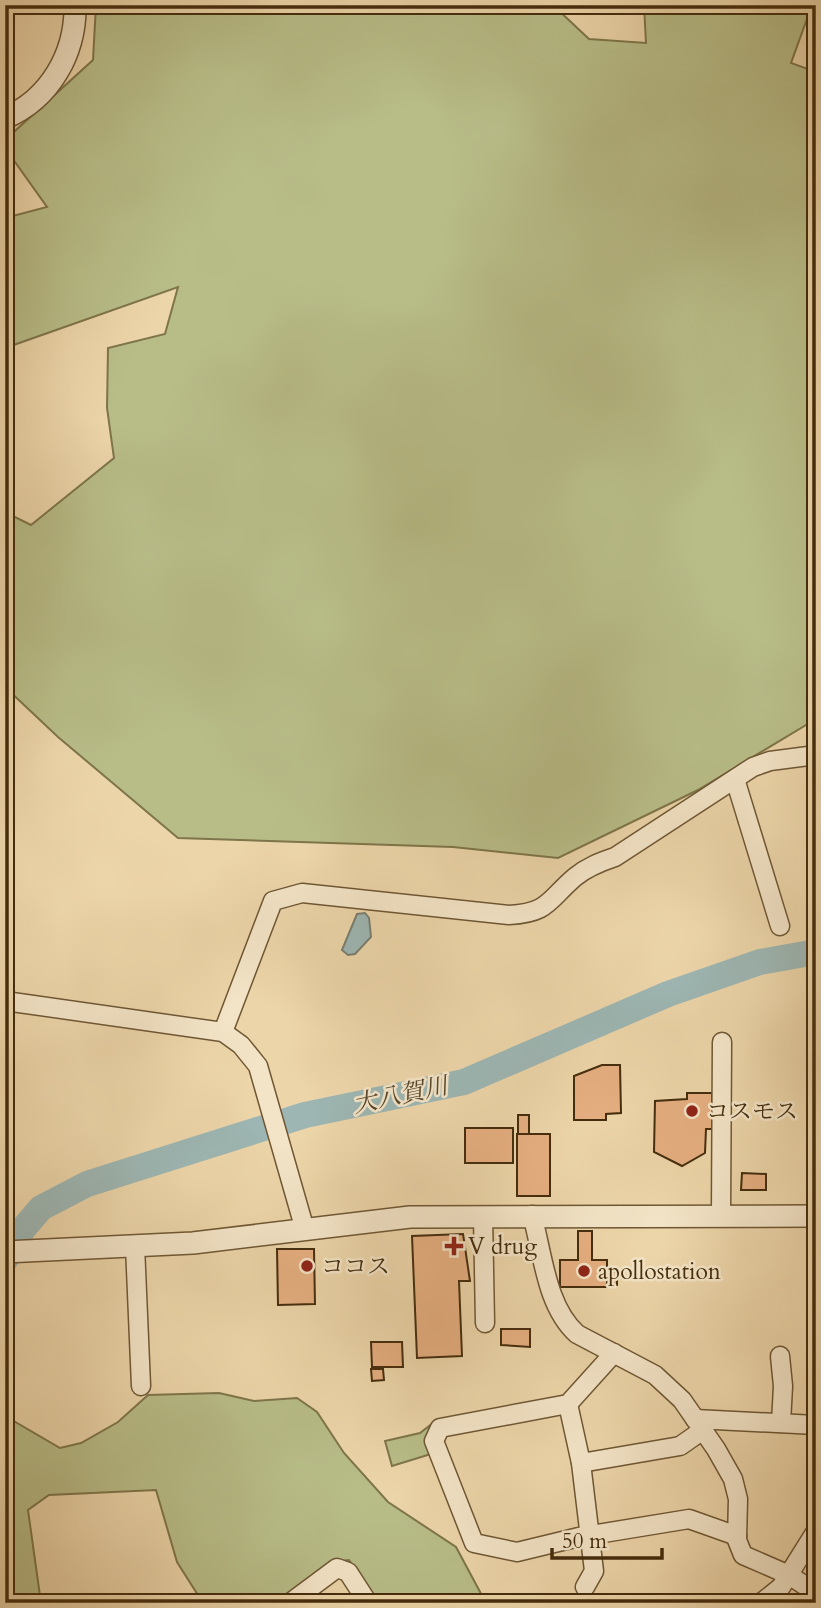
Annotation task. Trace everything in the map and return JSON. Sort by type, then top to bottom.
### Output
[{"type":"street","points":[[5,118],[30,105],[57,74],[73,33],[75,5]]},
{"type":"street","points":[[223,1032],[273,901],[302,893],[509,915],[529,914],[550,904],[584,870],[615,857],[735,779],[770,761],[816,755]]},
{"type":"street","points":[[735,779],[780,926]]},
{"type":"street","points":[[5,1001],[223,1032],[241,1045],[258,1066],[305,1230]]},
{"type":"street","points":[[722,1042],[722,1215]]},
{"type":"street","points":[[532,1215],[559,1313],[578,1334],[667,1385],[699,1425],[727,1468],[736,1489],[737,1536],[743,1555],[789,1575],[816,1593]]},
{"type":"street","points":[[483,1216],[485,1324]]},
{"type":"street","points":[[5,1252],[135,1246],[410,1217],[816,1216]]},
{"type":"street","points":[[135,1246],[141,1385]]},
{"type":"street","points":[[614,1353],[568,1404],[440,1429],[434,1440],[474,1543],[517,1552],[589,1536],[689,1520],[737,1536]]},
{"type":"street","points":[[780,1356],[783,1386],[781,1423]]},
{"type":"street","points":[[568,1404],[581,1463],[594,1571],[585,1587]]},
{"type":"street","points":[[581,1463],[680,1446],[699,1425],[816,1425]]},
{"type":"street","points":[[761,1603],[781,1587],[816,1531]]},
{"type":"street","points":[[290,1603],[337,1568],[348,1572],[368,1603]]},
{"type":"green space","points":[[96,5],[557,5],[556,8],[589,39],[646,43],[644,5],[812,5],[791,63],[816,72],[816,719],[698,790],[558,858],[453,847],[178,838],[58,737],[5,687],[5,512],[31,525],[114,458],[107,408],[108,348],[165,334],[178,287],[5,348],[5,218],[47,207],[5,148],[5,140],[93,60]]},
{"type":"green space","points":[[219,1393],[254,1401],[297,1398],[317,1412],[344,1453],[388,1502],[456,1547],[486,1603],[379,1603],[349,1560],[330,1562],[282,1603],[203,1603],[177,1562],[156,1490],[49,1495],[28,1510],[41,1603],[5,1603],[5,1416],[60,1448],[81,1443],[118,1422],[148,1395]]},
{"type":"green space","points":[[433,1423],[431,1454],[392,1466],[385,1441],[420,1433]]},
{"type":"water","points":[[365,913],[369,918],[371,937],[355,954],[348,955],[342,950],[357,914]]},
{"type":"building","points":[[602,1065],[620,1065],[621,1113],[606,1114],[606,1120],[574,1120],[574,1076]]},
{"type":"building","points":[[687,1093],[712,1093],[712,1129],[706,1129],[705,1153],[682,1166],[654,1152],[655,1101],[687,1099]]},
{"type":"building","points":[[518,1115],[529,1115],[529,1134],[518,1134]]},
{"type":"building","points":[[465,1128],[513,1128],[513,1163],[465,1163]]},
{"type":"building","points":[[517,1134],[550,1134],[550,1196],[517,1196]]},
{"type":"building","points":[[742,1173],[766,1174],[766,1190],[741,1190]]},
{"type":"building","points":[[578,1231],[592,1231],[592,1260],[607,1260],[607,1287],[560,1287],[560,1260],[578,1260]]},
{"type":"building","points":[[463,1234],[470,1281],[459,1281],[462,1356],[417,1358],[412,1236]]},
{"type":"building","points":[[277,1249],[314,1249],[315,1304],[278,1305]]},
{"type":"building","points":[[607,1272],[617,1272],[617,1285],[607,1285]]},
{"type":"building","points":[[501,1329],[530,1329],[530,1347],[501,1345]]},
{"type":"building","points":[[371,1342],[402,1342],[403,1367],[372,1367]]},
{"type":"building","points":[[371,1369],[383,1369],[384,1380],[372,1381]]},
{"type":"waterway","name":"大八賀川","points":[[5,1260],[23,1229],[41,1208],[87,1184],[305,1115],[464,1082],[668,994],[760,962],[816,952]]},
{"type":"place","name":"コスモス","points":[[692,1111]]},
{"type":"place","name":"V drug","points":[[454,1246]]},
{"type":"place","name":"ココス","points":[[307,1266]]},
{"type":"place","name":"apollostation","points":[[584,1271]]}]
